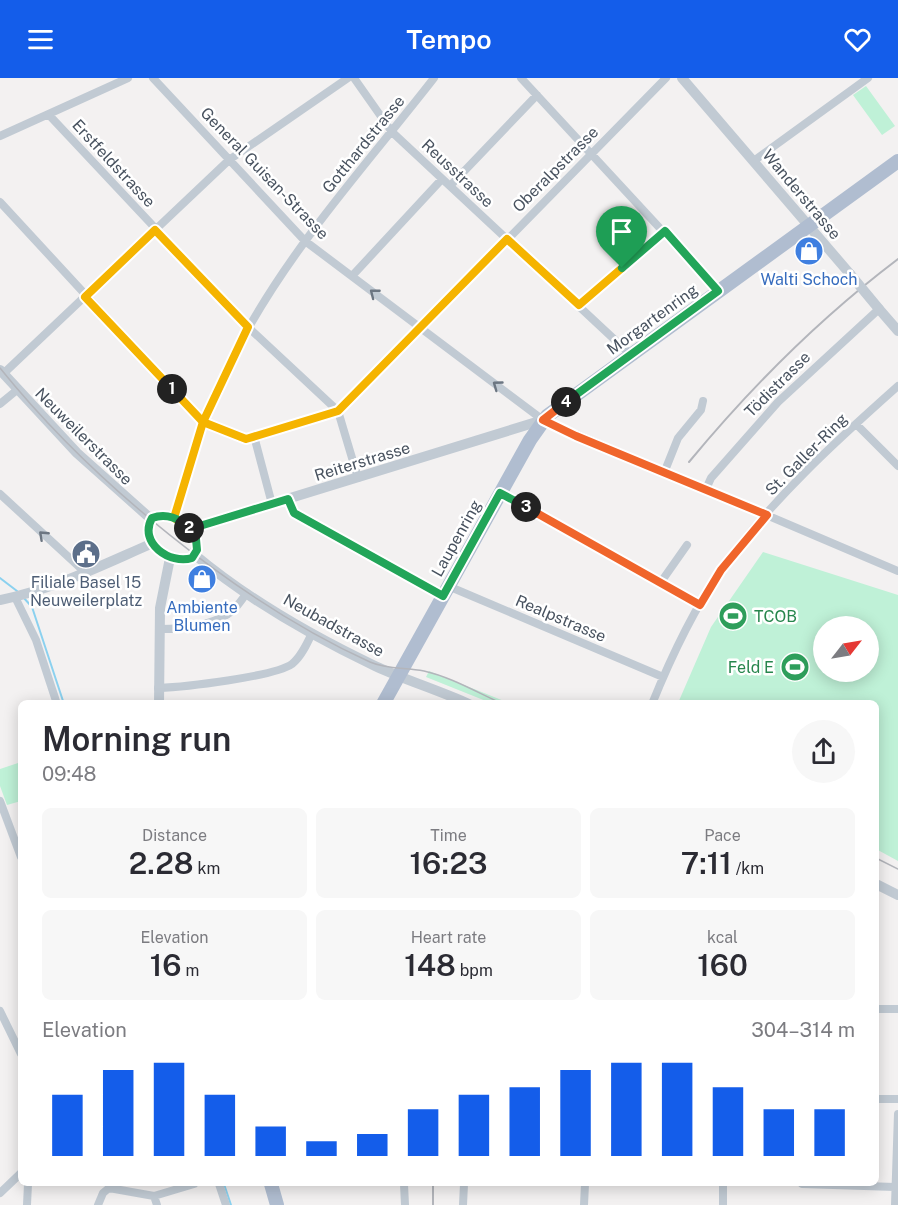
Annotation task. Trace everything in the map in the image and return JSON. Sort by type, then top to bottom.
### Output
[{"type":"main road","name":"Morgartenring","points":[[543,420],[630,354],[898,161]]},
{"type":"main road","name":"Laupenring","points":[[385,700],[543,420]]},
{"type":"main road","points":[[272,1186],[277,1205]]},
{"type":"street","points":[[0,136],[128,78]]},
{"type":"street","name":"General Guisan-Strasse","points":[[153,78],[305,241],[543,420],[898,571]]},
{"type":"street","points":[[2,372],[85,297],[229,160],[348,78]]},
{"type":"street","name":"Reusstrasse","points":[[354,78],[392,132],[630,354]]},
{"type":"street","name":"Gotthardstrasse","points":[[174,518],[203,422],[248,327],[305,241],[434,78]]},
{"type":"street","points":[[521,78],[665,231],[718,291]]},
{"type":"street","name":"Oberalpstrasse","points":[[203,422],[246,439],[338,411],[666,78]]},
{"type":"street","name":"Wanderstrasse","points":[[682,78],[755,160],[898,331]]},
{"type":"street","points":[[755,160],[868,78]]},
{"type":"street","points":[[450,186],[537,95]]},
{"type":"street","name":"Erstfeldstrasse","points":[[49,115],[248,327],[338,411]]},
{"type":"street","points":[[352,276],[442,179]]},
{"type":"street","points":[[0,202],[85,297],[203,422]]},
{"type":"street","points":[[579,305],[665,231]]},
{"type":"street","name":"Tödistrasse","points":[[706,489],[711,478],[778,402],[879,309]]},
{"type":"street","name":"Neuweilerstrasse","points":[[2,372],[77,453],[151,519]]},
{"type":"street","name":"St. Galler-Ring","points":[[654,700],[678,642],[721,570],[767,515],[856,424],[898,386]]},
{"type":"street","points":[[0,404],[17,390]]},
{"type":"street","points":[[664,473],[678,438],[701,410],[703,401]]},
{"type":"street","points":[[338,411],[358,478]]},
{"type":"street","name":"Reiterstrasse","points":[[190,529],[543,420]]},
{"type":"street","points":[[856,424],[898,466]]},
{"type":"street","points":[[254,436],[272,504]]},
{"type":"street","points":[[500,493],[700,605]]},
{"type":"street","points":[[0,494],[87,574]]},
{"type":"street","name":"Realpstrasse","points":[[288,499],[294,513],[445,591],[663,677]]},
{"type":"street","points":[[161,516],[174,518],[190,529],[198,543],[195,555],[185,560],[170,558],[153,543],[149,529],[151,519],[161,516]]},
{"type":"street","points":[[0,600],[29,594],[87,574],[153,543]]},
{"type":"street","points":[[661,582],[687,545]]},
{"type":"street","name":"Neubadstrasse","points":[[195,555],[247,593],[312,633],[398,676],[459,700]]},
{"type":"street","points":[[159,700],[163,584],[170,558]]},
{"type":"street","points":[[160,629],[188,628],[224,616],[234,610],[247,593]]},
{"type":"street","points":[[15,597],[36,640],[56,700]]},
{"type":"street","points":[[159,688],[192,687],[282,668],[298,658],[312,633]]},
{"type":"street","points":[[0,801],[18,845]]},
{"type":"street","points":[[879,886],[898,895]]},
{"type":"street","points":[[879,1009],[898,1009]]},
{"type":"street","points":[[0,1011],[18,1048]]},
{"type":"street","points":[[879,1099],[898,1099]]},
{"type":"street","points":[[895,1205],[898,1114]]},
{"type":"street","points":[[0,1193],[18,1176]]},
{"type":"street","points":[[27,1205],[28,1186]]},
{"type":"street","points":[[98,1205],[103,1192],[109,1186],[156,1201],[190,1186]]},
{"type":"street","points":[[220,1186],[226,1205]]},
{"type":"street","points":[[404,1186],[405,1205]]},
{"type":"street","points":[[464,1186],[464,1205]]},
{"type":"street","points":[[584,1205],[585,1186]]},
{"type":"street","points":[[723,1186],[723,1205]]},
{"type":"street","points":[[864,1186],[895,1187]]},
{"type":"green space","points":[[866,86],[895,126],[882,135],[853,95]]},
{"type":"green space","points":[[763,552],[898,595],[898,861],[879,851],[879,700],[679,700],[711,627]]},
{"type":"green space","points":[[429,671],[502,700],[484,700],[426,677]]},
{"type":"green space","points":[[18,763],[18,802],[7,805],[0,786],[0,769]]},
{"type":"waterway","points":[[0,578],[17,591]]},
{"type":"waterway","points":[[23,597],[32,607],[63,700]]},
{"type":"waterway","points":[[225,1186],[231,1205]]},
{"type":"tram line","points":[[0,368],[37,411],[122,495],[170,535],[269,607],[320,637],[370,662],[434,674],[494,700]]},
{"type":"tram line","points":[[879,860],[898,869]]},
{"type":"railway","points":[[689,462],[788,354],[841,305],[898,259]]},
{"type":"railway","points":[[433,1186],[433,1205]]},
{"type":"place","name":"Walti Schoch","points":[[809,251]]},
{"type":"place","name":"Filiale Basel 15 Neuweilerplatz","points":[[86,554]]},
{"type":"place","name":"Ambiente Blumen","points":[[202,579]]},
{"type":"place","name":"TCOB","points":[[733,616]]},
{"type":"place","name":"Feld E","points":[[795,667]]},
{"type":"route","points":[[622,268],[579,305],[507,239],[341,409],[246,439],[203,422],[85,297],[155,230],[248,327],[203,422],[174,518],[190,529],[198,543],[197,550],[194,556],[180,560],[162,553],[153,543],[149,533],[152,518],[161,516],[174,518],[182,522],[190,529],[288,499],[294,513],[443,596],[500,493],[700,605],[721,570],[767,515],[576,436],[543,420],[718,291],[665,231],[622,268]]}]
